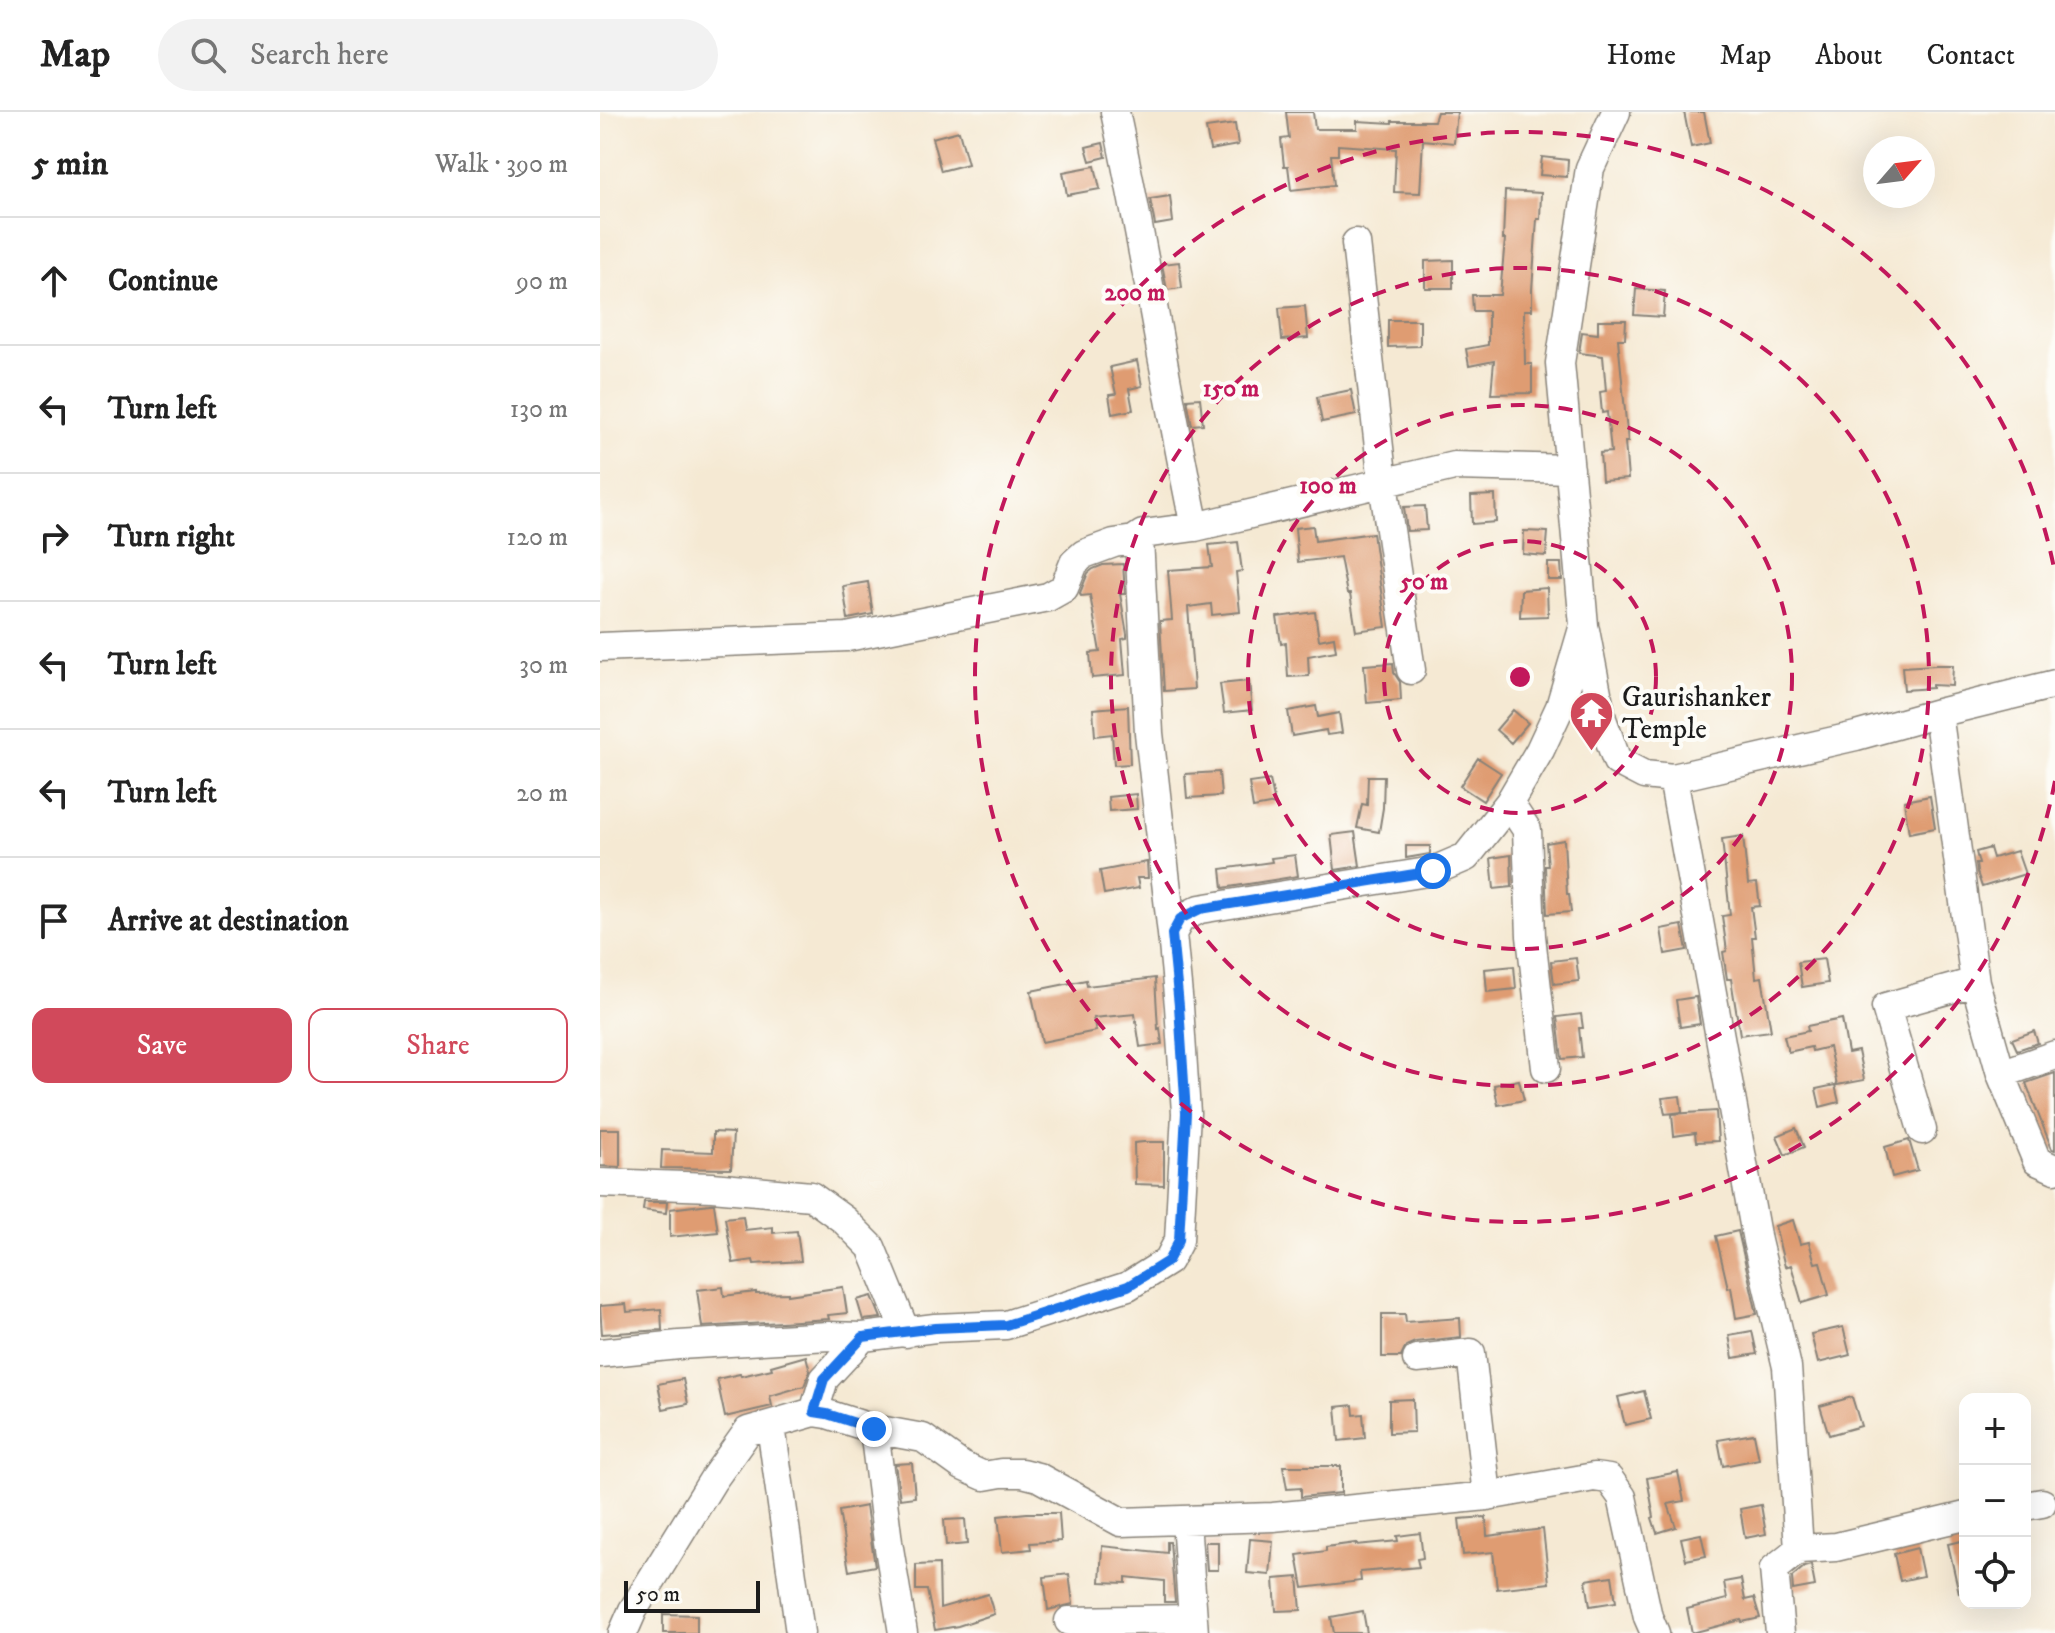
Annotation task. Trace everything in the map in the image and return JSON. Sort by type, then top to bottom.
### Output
[{"type":"street","points":[[1115,112],[1195,527]]},
{"type":"street","points":[[1616,112],[1590,168],[1560,363],[1584,625],[1602,719],[1617,761],[1644,775],[1673,778],[1856,736],[2055,684]]},
{"type":"street","points":[[1356,243],[1383,483],[1411,670]]},
{"type":"street","points":[[600,647],[847,637],[1048,597],[1064,588],[1074,563],[1084,554],[1139,538],[1143,534],[1195,527],[1454,466],[1570,469]]},
{"type":"street","points":[[600,1353],[679,1345],[829,1336],[863,1337],[935,1328],[1006,1325],[1128,1286],[1168,1261],[1179,1240],[1186,1113],[1172,934],[1149,733],[1139,538]]},
{"type":"street","points":[[1172,934],[1180,919],[1200,909],[1433,871],[1466,857],[1509,803],[1540,750],[1560,707],[1584,625]]},
{"type":"street","points":[[1938,713],[1975,982],[2001,1074],[2037,1161],[2055,1169]]},
{"type":"street","points":[[1673,778],[1757,1241],[1787,1367],[1799,1549]]},
{"type":"street","points":[[1509,803],[1527,830],[1531,936],[1546,1068]]},
{"type":"street","points":[[1922,1130],[1886,1007],[1975,982]]},
{"type":"street","points":[[2001,1074],[2055,1055]]},
{"type":"street","points":[[600,1183],[712,1187],[811,1196],[844,1220],[871,1247],[906,1333]]},
{"type":"street","points":[[814,1412],[824,1379],[863,1337]]},
{"type":"street","points":[[1417,1359],[1471,1353],[1487,1496]]},
{"type":"street","points":[[623,1633],[633,1610],[721,1468],[748,1431],[814,1412],[874,1429],[923,1438],[962,1466],[984,1476],[1012,1473],[1038,1477],[1121,1522],[1273,1517],[1487,1496],[1594,1477],[1609,1479],[1622,1497],[1648,1617],[1655,1633]]},
{"type":"street","points":[[771,1426],[800,1633]]},
{"type":"street","points":[[874,1429],[903,1633]]},
{"type":"street","points":[[1780,1633],[1774,1569],[1799,1549],[1836,1547],[1959,1517]]},
{"type":"street","points":[[1069,1621],[1193,1626],[1186,1521]]},
{"type":"building","points":[[1286,112],[1313,112],[1315,129],[1357,129],[1357,121],[1434,121],[1437,112],[1457,112],[1454,143],[1423,140],[1420,193],[1394,192],[1396,149],[1338,145],[1338,155],[1331,155],[1334,185],[1291,190],[1281,139],[1289,138]]},
{"type":"building","points":[[1684,112],[1704,112],[1710,143],[1691,147]]},
{"type":"building","points":[[1235,124],[1238,145],[1210,150],[1206,128]]},
{"type":"building","points":[[959,131],[968,164],[941,171],[932,138]]},
{"type":"building","points":[[1103,143],[1106,157],[1090,161],[1086,147]]},
{"type":"building","points":[[1542,157],[1568,160],[1567,177],[1540,175]]},
{"type":"building","points":[[1095,166],[1100,189],[1067,195],[1063,172]]},
{"type":"building","points":[[1505,191],[1541,193],[1532,310],[1524,310],[1525,364],[1532,364],[1532,393],[1491,394],[1494,361],[1469,366],[1466,349],[1488,345],[1488,311],[1473,311],[1472,295],[1500,295]]},
{"type":"building","points":[[1170,196],[1173,222],[1155,225],[1150,199]]},
{"type":"building","points":[[1453,260],[1453,288],[1425,288],[1425,261]]},
{"type":"building","points":[[1179,262],[1182,288],[1167,290],[1162,264]]},
{"type":"building","points":[[1636,289],[1665,291],[1663,317],[1634,315]]},
{"type":"building","points":[[1305,306],[1308,338],[1282,340],[1279,308]]},
{"type":"building","points":[[1388,320],[1420,320],[1420,346],[1388,347]]},
{"type":"building","points":[[1598,320],[1626,320],[1625,339],[1618,339],[1628,442],[1625,442],[1628,479],[1602,481],[1600,453],[1611,452],[1607,412],[1602,413],[1600,392],[1606,391],[1603,356],[1579,353],[1582,332],[1598,334]]},
{"type":"building","points":[[1137,361],[1142,386],[1129,389],[1133,410],[1112,414],[1109,395],[1116,394],[1110,367]]},
{"type":"building","points":[[1351,390],[1356,415],[1322,422],[1317,397]]},
{"type":"building","points":[[1200,398],[1203,424],[1192,425],[1187,399]]},
{"type":"building","points":[[1495,495],[1496,522],[1472,524],[1471,496]]},
{"type":"building","points":[[1425,506],[1427,530],[1407,531],[1404,507]]},
{"type":"building","points":[[1313,526],[1315,541],[1373,533],[1386,627],[1356,631],[1340,557],[1298,562],[1295,528]]},
{"type":"building","points":[[1524,531],[1548,532],[1546,556],[1523,554]]},
{"type":"building","points":[[1238,542],[1242,571],[1236,572],[1240,612],[1212,615],[1211,604],[1188,607],[1194,689],[1164,691],[1160,621],[1172,620],[1168,570],[1212,567],[1209,545]]},
{"type":"building","points":[[1548,563],[1561,563],[1562,580],[1548,580]]},
{"type":"building","points":[[1123,564],[1125,594],[1120,594],[1127,634],[1127,638],[1122,639],[1125,675],[1092,678],[1090,653],[1100,652],[1090,595],[1081,596],[1080,593],[1088,573],[1093,569]]},
{"type":"building","points":[[868,582],[873,614],[848,619],[843,586]]},
{"type":"building","points":[[1547,588],[1548,616],[1520,617],[1521,590]]},
{"type":"building","points":[[1315,612],[1319,640],[1334,637],[1336,651],[1308,656],[1309,676],[1288,677],[1286,643],[1281,644],[1277,617]]},
{"type":"building","points":[[1393,663],[1394,673],[1400,682],[1401,700],[1367,703],[1364,665]]},
{"type":"building","points":[[1953,665],[1952,686],[1932,685],[1932,688],[1904,690],[1902,667]]},
{"type":"building","points":[[1249,681],[1252,710],[1224,713],[1220,684]]},
{"type":"building","points":[[1128,706],[1130,764],[1114,765],[1112,734],[1095,736],[1093,709]]},
{"type":"building","points":[[1316,706],[1318,717],[1339,713],[1342,733],[1327,735],[1326,730],[1292,736],[1288,711]]},
{"type":"building","points":[[1513,710],[1528,723],[1511,743],[1496,730]]},
{"type":"building","points":[[1478,758],[1501,773],[1483,801],[1460,786]]},
{"type":"building","points":[[1219,772],[1221,796],[1187,798],[1185,774]]},
{"type":"building","points":[[1368,776],[1384,776],[1379,832],[1357,828],[1362,804],[1367,805]]},
{"type":"building","points":[[1270,780],[1275,804],[1253,808],[1249,783]]},
{"type":"building","points":[[1136,794],[1137,809],[1109,811],[1108,797]]},
{"type":"building","points":[[1930,796],[1935,828],[1909,833],[1904,801]]},
{"type":"building","points":[[1355,832],[1360,866],[1335,870],[1331,835]]},
{"type":"building","points":[[1743,836],[1748,884],[1757,883],[1760,906],[1751,907],[1756,978],[1762,977],[1771,1031],[1740,1035],[1731,979],[1727,979],[1723,952],[1727,951],[1722,916],[1730,915],[1722,839]]},
{"type":"building","points":[[1564,840],[1571,912],[1547,914],[1546,843]]},
{"type":"building","points":[[1406,846],[1430,846],[1430,854],[1406,858]]},
{"type":"building","points":[[1990,848],[1993,858],[2017,851],[2025,874],[1982,887],[1976,852]]},
{"type":"building","points":[[1295,855],[1298,876],[1223,888],[1221,869],[1272,862],[1271,858]]},
{"type":"building","points":[[1511,855],[1512,887],[1494,889],[1491,858]]},
{"type":"building","points":[[1147,862],[1148,878],[1137,878],[1139,888],[1104,894],[1100,871]]},
{"type":"building","points":[[1682,925],[1687,950],[1665,954],[1661,929]]},
{"type":"building","points":[[1576,958],[1579,981],[1554,984],[1551,961]]},
{"type":"building","points":[[1824,959],[1828,983],[1802,987],[1798,962]]},
{"type":"building","points":[[1514,966],[1516,989],[1487,992],[1485,969]]},
{"type":"building","points":[[1155,978],[1162,1044],[1140,1047],[1135,1014],[1093,1018],[1096,1031],[1042,1042],[1031,991],[1086,980],[1087,986]]},
{"type":"building","points":[[1696,997],[1700,1024],[1680,1027],[1676,1000]]},
{"type":"building","points":[[1581,1014],[1582,1057],[1562,1059],[1557,1017]]},
{"type":"building","points":[[1842,1019],[1848,1053],[1858,1051],[1864,1080],[1837,1085],[1829,1047],[1788,1052],[1784,1036],[1808,1031],[1807,1026]]},
{"type":"building","points":[[2034,1031],[2038,1043],[2017,1050],[2012,1039]]},
{"type":"building","points":[[2055,1073],[2055,1150],[2026,1083]]},
{"type":"building","points":[[1519,1080],[1524,1100],[1498,1105],[1494,1085]]},
{"type":"building","points":[[1835,1085],[1839,1102],[1820,1107],[1816,1089]]},
{"type":"building","points":[[1680,1096],[1682,1112],[1665,1114],[1662,1098]]},
{"type":"building","points":[[1716,1111],[1718,1141],[1696,1142],[1695,1133],[1674,1136],[1672,1114]]},
{"type":"building","points":[[1796,1128],[1804,1147],[1785,1155],[1777,1136]]},
{"type":"building","points":[[600,1129],[620,1129],[620,1167],[600,1166]]},
{"type":"building","points":[[713,1132],[733,1133],[731,1169],[661,1168],[662,1150],[713,1152]]},
{"type":"building","points":[[1909,1140],[1918,1170],[1892,1177],[1885,1147]]},
{"type":"building","points":[[1164,1142],[1164,1185],[1135,1184],[1134,1143]]},
{"type":"building","points":[[644,1202],[667,1202],[666,1213],[643,1210]]},
{"type":"building","points":[[714,1204],[718,1232],[670,1237],[670,1209]]},
{"type":"building","points":[[743,1216],[745,1230],[773,1227],[773,1233],[797,1231],[801,1261],[754,1264],[753,1260],[733,1263],[725,1218]]},
{"type":"building","points":[[1793,1220],[1800,1244],[1809,1242],[1815,1263],[1820,1262],[1829,1295],[1802,1303],[1791,1265],[1785,1267],[1775,1226]]},
{"type":"building","points":[[1738,1231],[1757,1314],[1736,1318],[1731,1287],[1728,1288],[1716,1236]]},
{"type":"building","points":[[723,1287],[724,1296],[756,1292],[788,1295],[843,1287],[847,1313],[828,1315],[829,1319],[702,1327],[697,1290]]},
{"type":"building","points":[[872,1296],[881,1318],[863,1320],[857,1300]]},
{"type":"building","points":[[626,1304],[627,1312],[661,1309],[662,1330],[602,1334],[600,1306]]},
{"type":"building","points":[[1382,1314],[1405,1314],[1406,1322],[1460,1318],[1461,1337],[1415,1342],[1406,1346],[1401,1357],[1382,1357]]},
{"type":"building","points":[[1843,1327],[1850,1355],[1818,1363],[1811,1334]]},
{"type":"building","points":[[1752,1331],[1757,1354],[1733,1358],[1729,1335]]},
{"type":"building","points":[[806,1356],[810,1371],[804,1386],[770,1396],[772,1406],[725,1417],[717,1379],[772,1369],[771,1366]]},
{"type":"building","points":[[683,1379],[688,1404],[663,1409],[658,1384]]},
{"type":"building","points":[[1644,1391],[1651,1419],[1625,1425],[1618,1397]]},
{"type":"building","points":[[1852,1397],[1861,1426],[1829,1435],[1820,1406]]},
{"type":"building","points":[[1413,1399],[1414,1432],[1389,1433],[1389,1400]]},
{"type":"building","points":[[1353,1405],[1354,1415],[1363,1414],[1365,1438],[1339,1441],[1336,1407]]},
{"type":"building","points":[[1754,1434],[1759,1459],[1723,1466],[1718,1440]]},
{"type":"building","points":[[912,1463],[915,1497],[900,1499],[895,1464]]},
{"type":"building","points":[[1283,1466],[1341,1466],[1341,1493],[1301,1497],[1301,1488],[1287,1489]]},
{"type":"building","points":[[1678,1472],[1684,1501],[1668,1504],[1676,1527],[1657,1533],[1647,1478]]},
{"type":"building","points":[[1761,1505],[1766,1534],[1745,1538],[1740,1509]]},
{"type":"building","points":[[866,1506],[875,1566],[849,1571],[839,1511]]},
{"type":"building","points":[[1059,1513],[1061,1541],[1030,1543],[1031,1549],[1002,1552],[998,1516]]},
{"type":"building","points":[[1486,1517],[1487,1536],[1543,1529],[1549,1583],[1497,1589],[1493,1552],[1463,1555],[1459,1519]]},
{"type":"building","points":[[965,1519],[967,1544],[946,1546],[944,1520]]},
{"type":"building","points":[[1420,1533],[1423,1558],[1417,1559],[1419,1567],[1360,1572],[1361,1581],[1303,1588],[1297,1555],[1326,1551],[1326,1547],[1398,1541],[1397,1536]]},
{"type":"building","points":[[1701,1534],[1706,1556],[1686,1560],[1681,1538]]},
{"type":"building","points":[[1250,1539],[1273,1541],[1270,1575],[1247,1573]]},
{"type":"building","points":[[1959,1541],[1959,1593],[1948,1544]]},
{"type":"building","points":[[1167,1542],[1170,1542],[1175,1602],[1164,1602],[1164,1581],[1126,1577],[1126,1583],[1100,1582],[1102,1546],[1167,1553]]},
{"type":"building","points":[[1205,1542],[1218,1542],[1218,1570],[1207,1570]]},
{"type":"building","points":[[1917,1548],[1923,1576],[1900,1581],[1894,1554]]},
{"type":"building","points":[[939,1564],[940,1608],[988,1594],[994,1614],[935,1630],[927,1590],[916,1590],[916,1565]]},
{"type":"building","points":[[1811,1565],[1815,1586],[1793,1590],[1792,1577]]},
{"type":"building","points":[[1069,1574],[1073,1604],[1048,1610],[1044,1577]]},
{"type":"building","points":[[1612,1576],[1616,1602],[1590,1606],[1586,1580]]},
{"type":"building","points":[[1298,1577],[1301,1610],[1276,1611],[1274,1579]]},
{"type":"building","points":[[1741,1579],[1745,1600],[1754,1598],[1760,1618],[1692,1633],[1687,1609],[1727,1599],[1724,1582]]},
{"type":"building","points":[[1363,1611],[1367,1633],[1334,1633],[1331,1617]]},
{"type":"building","points":[[663,1614],[697,1615],[697,1633],[663,1633]]},
{"type":"place","name":"Gaurishanker Temple","points":[[1591,752]]},
{"type":"route","points":[[874,1429],[814,1412],[824,1379],[863,1337],[935,1328],[1006,1325],[1128,1286],[1168,1261],[1179,1240],[1186,1113],[1172,934],[1180,919],[1200,909],[1433,871]]}]
